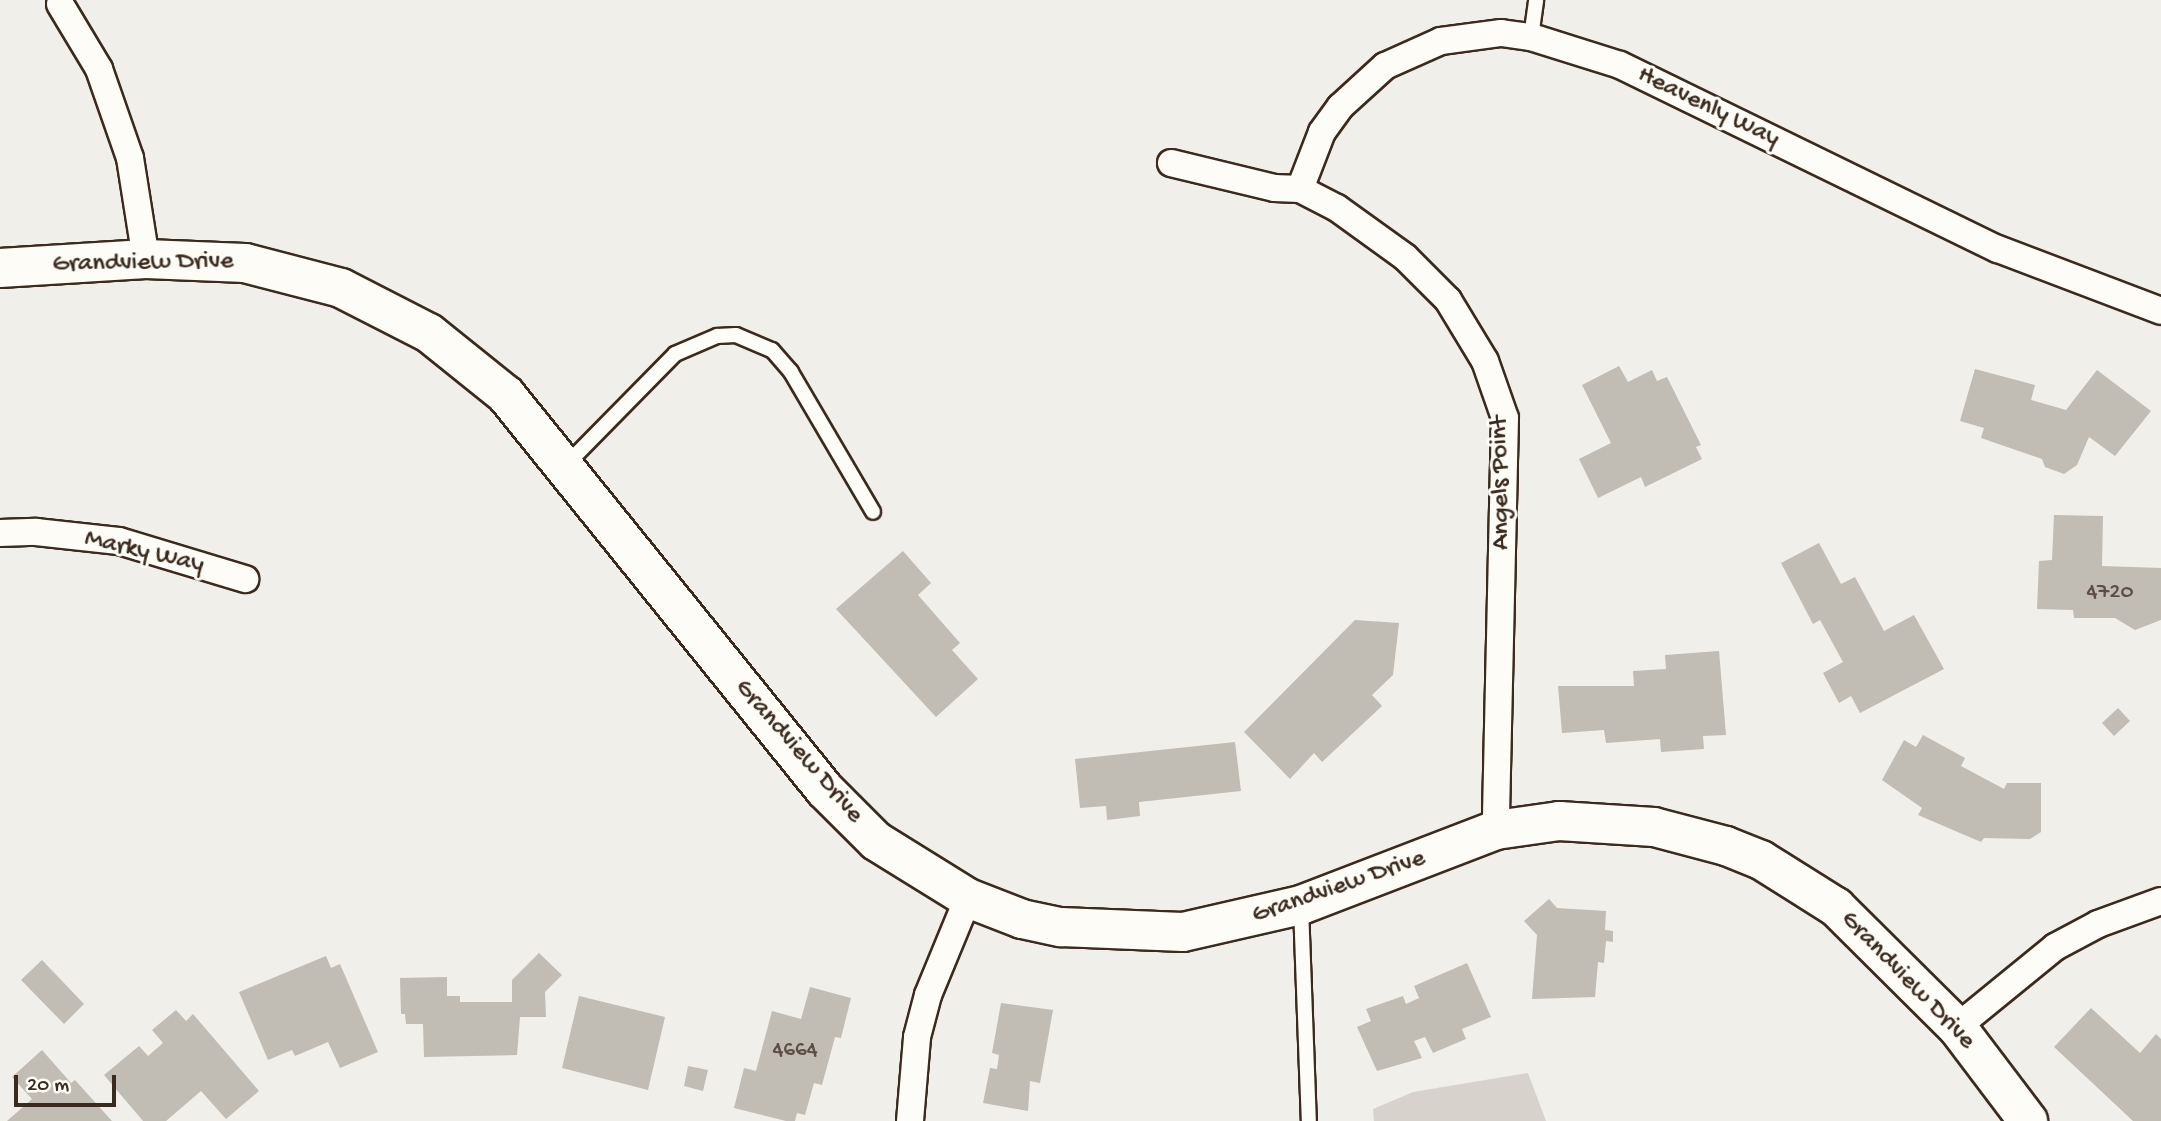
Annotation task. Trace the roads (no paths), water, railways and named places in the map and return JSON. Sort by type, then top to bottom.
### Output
[{"type":"street","points":[[60,4],[99,69],[130,158],[146,259]]},
{"type":"street","name":"Heavenly Way","points":[[1300,189],[1322,132],[1340,107],[1385,66],[1441,41],[1501,33],[1531,37],[1620,65],[1998,248],[2161,311]]},
{"type":"street","name":"Angels Point","points":[[1171,163],[1274,188],[1300,189],[1372,231],[1448,300],[1485,361],[1506,418],[1496,830]]},
{"type":"street","name":"Grandview Drive","points":[[0,268],[146,259],[245,263],[341,288],[387,309],[429,333],[506,395],[825,790],[876,841],[968,898],[1021,919],[1061,927],[1143,934],[1223,926],[1301,905],[1496,830],[1559,821],[1654,827],[1726,846],[1761,860],[1836,907],[1957,1027],[2028,1121]]},
{"type":"street","name":"Marky Way","points":[[0,533],[36,532],[118,541],[245,579]]},
{"type":"street","points":[[910,1121],[922,1016],[968,898]]},
{"type":"street","points":[[1957,1027],[2055,947],[2098,924],[2161,901]]},
{"type":"lane","points":[[1531,37],[1536,0]]},
{"type":"lane","points":[[564,467],[675,354],[717,336],[736,335],[772,351],[791,372],[873,512]]},
{"type":"lane","points":[[1301,905],[1309,1121]]}]
